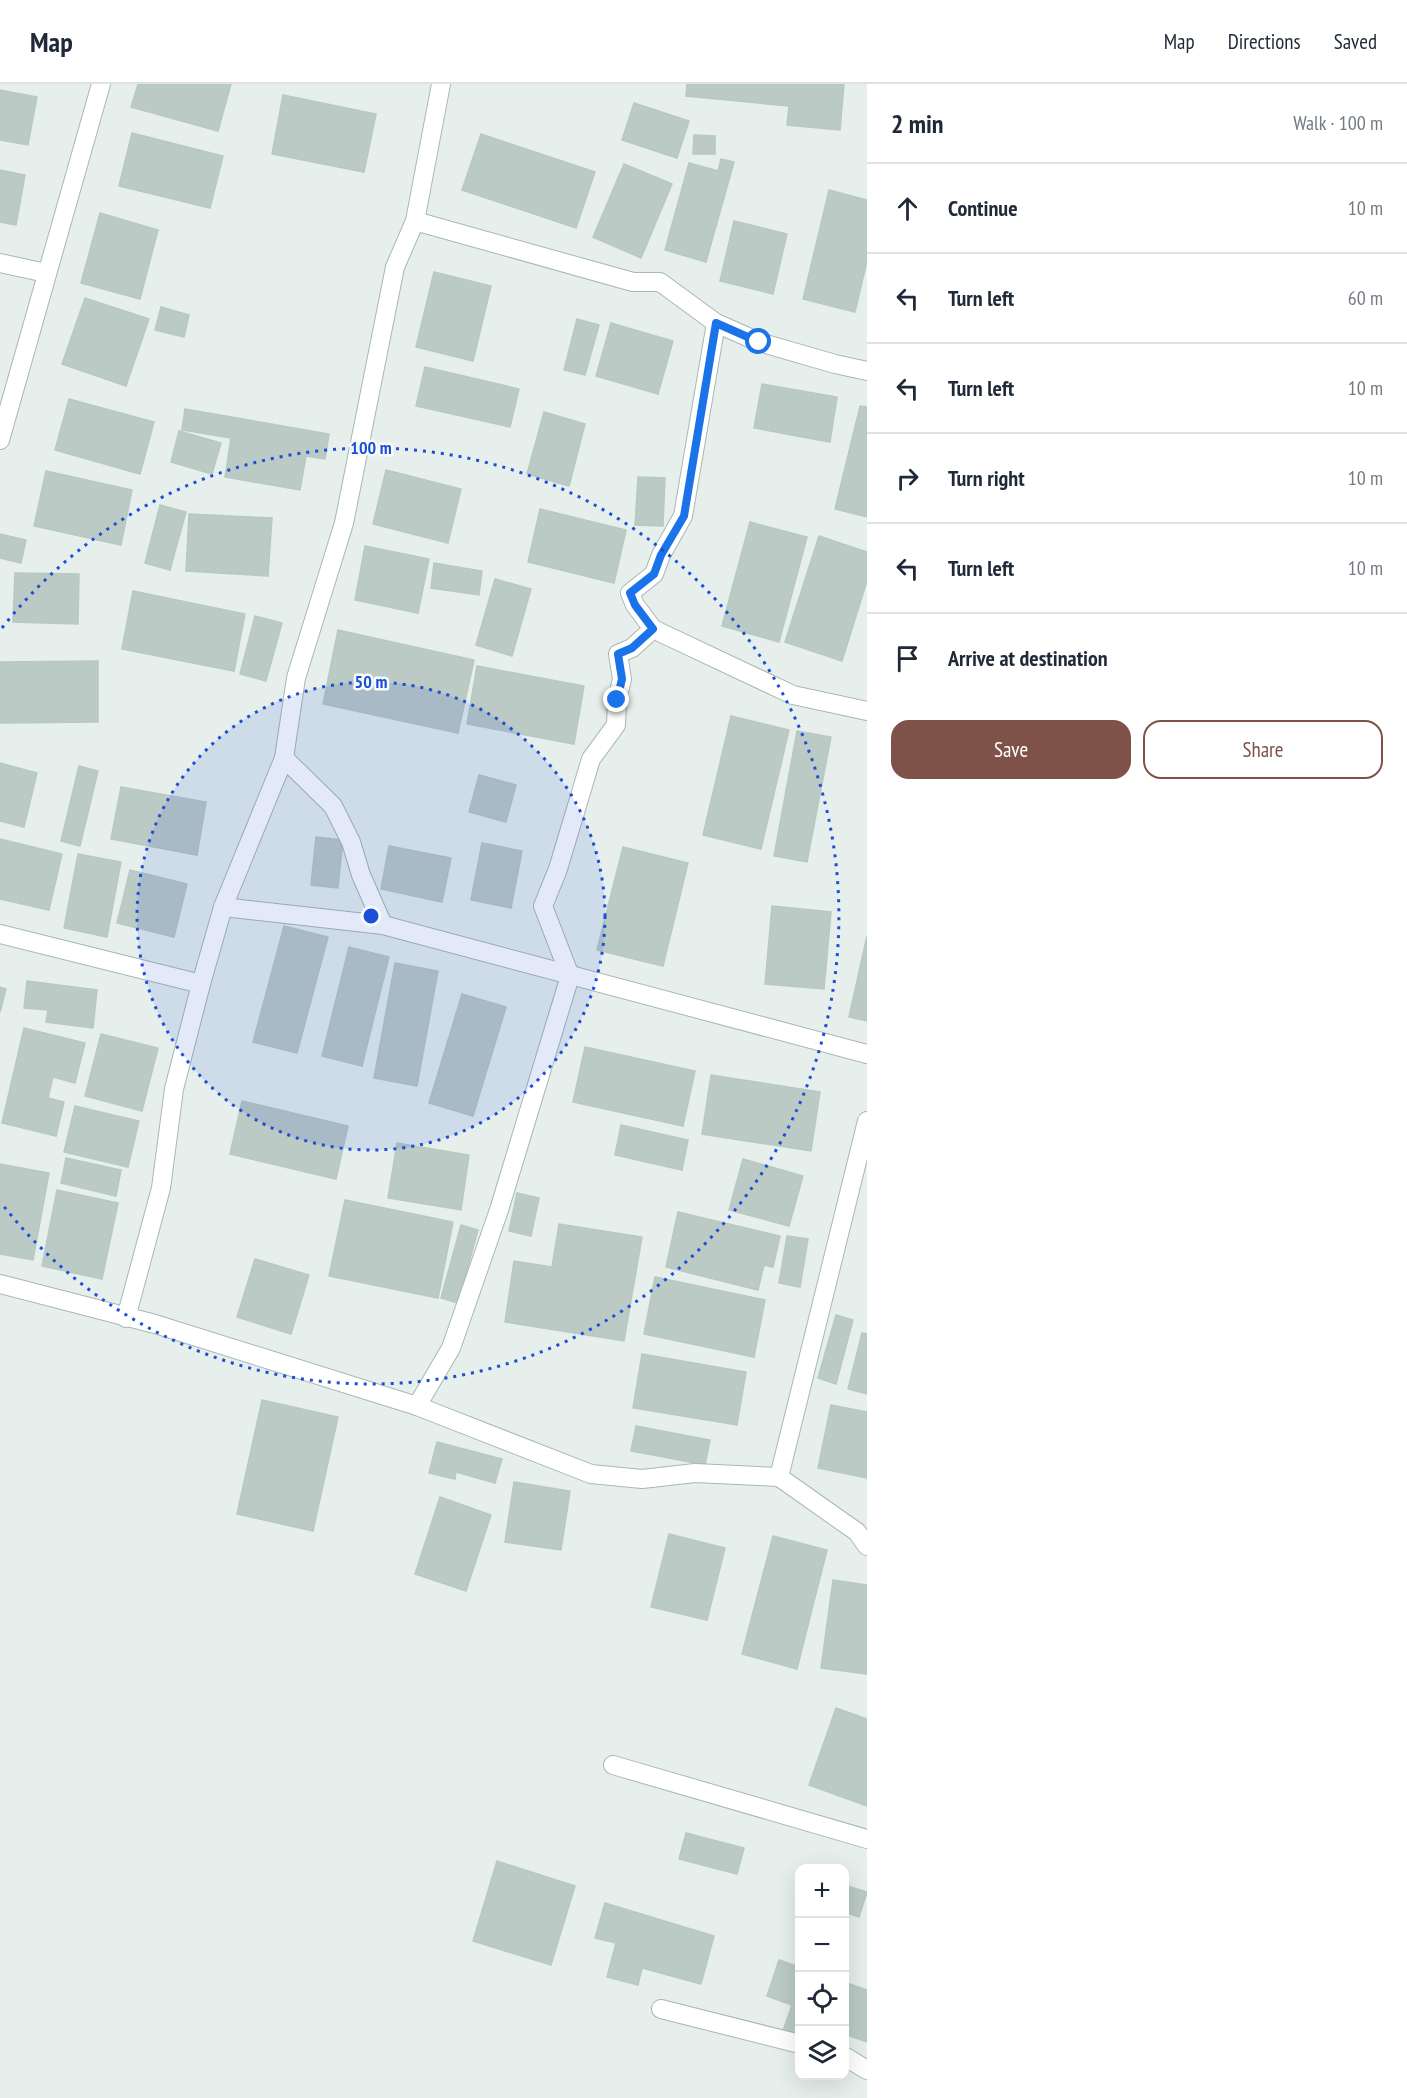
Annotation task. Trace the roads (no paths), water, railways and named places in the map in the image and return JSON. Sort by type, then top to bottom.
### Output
[{"type":"street","points":[[0,440],[101,84]]},
{"type":"street","points":[[126,1318],[161,1188],[174,1089],[201,984],[223,907],[284,758],[296,678],[344,523],[395,267],[415,221],[441,84]]},
{"type":"street","points":[[415,221],[633,282],[660,282],[681,295],[716,323],[759,342],[867,371]]},
{"type":"street","points":[[0,262],[46,273]]},
{"type":"street","points":[[716,323],[684,516],[661,555],[654,574],[630,593],[635,605],[653,629],[793,695],[867,711]]},
{"type":"street","points":[[417,1406],[452,1348],[499,1210],[570,976],[543,906],[558,869],[591,759],[616,725],[617,700],[622,679],[618,654],[632,648],[653,629]]},
{"type":"street","points":[[284,758],[333,806],[351,842],[383,925]]},
{"type":"street","points":[[223,907],[383,925],[867,1054]]},
{"type":"street","points":[[0,934],[201,984]]},
{"type":"street","points":[[779,1477],[867,1121]]},
{"type":"street","points":[[0,1284],[155,1324],[417,1406],[591,1474],[642,1479],[695,1473],[779,1477],[857,1532],[867,1546]]},
{"type":"street","points":[[613,1765],[867,1839]]},
{"type":"street","points":[[661,2009],[795,2043]]},
{"type":"street","points":[[849,2059],[867,2070]]}]
